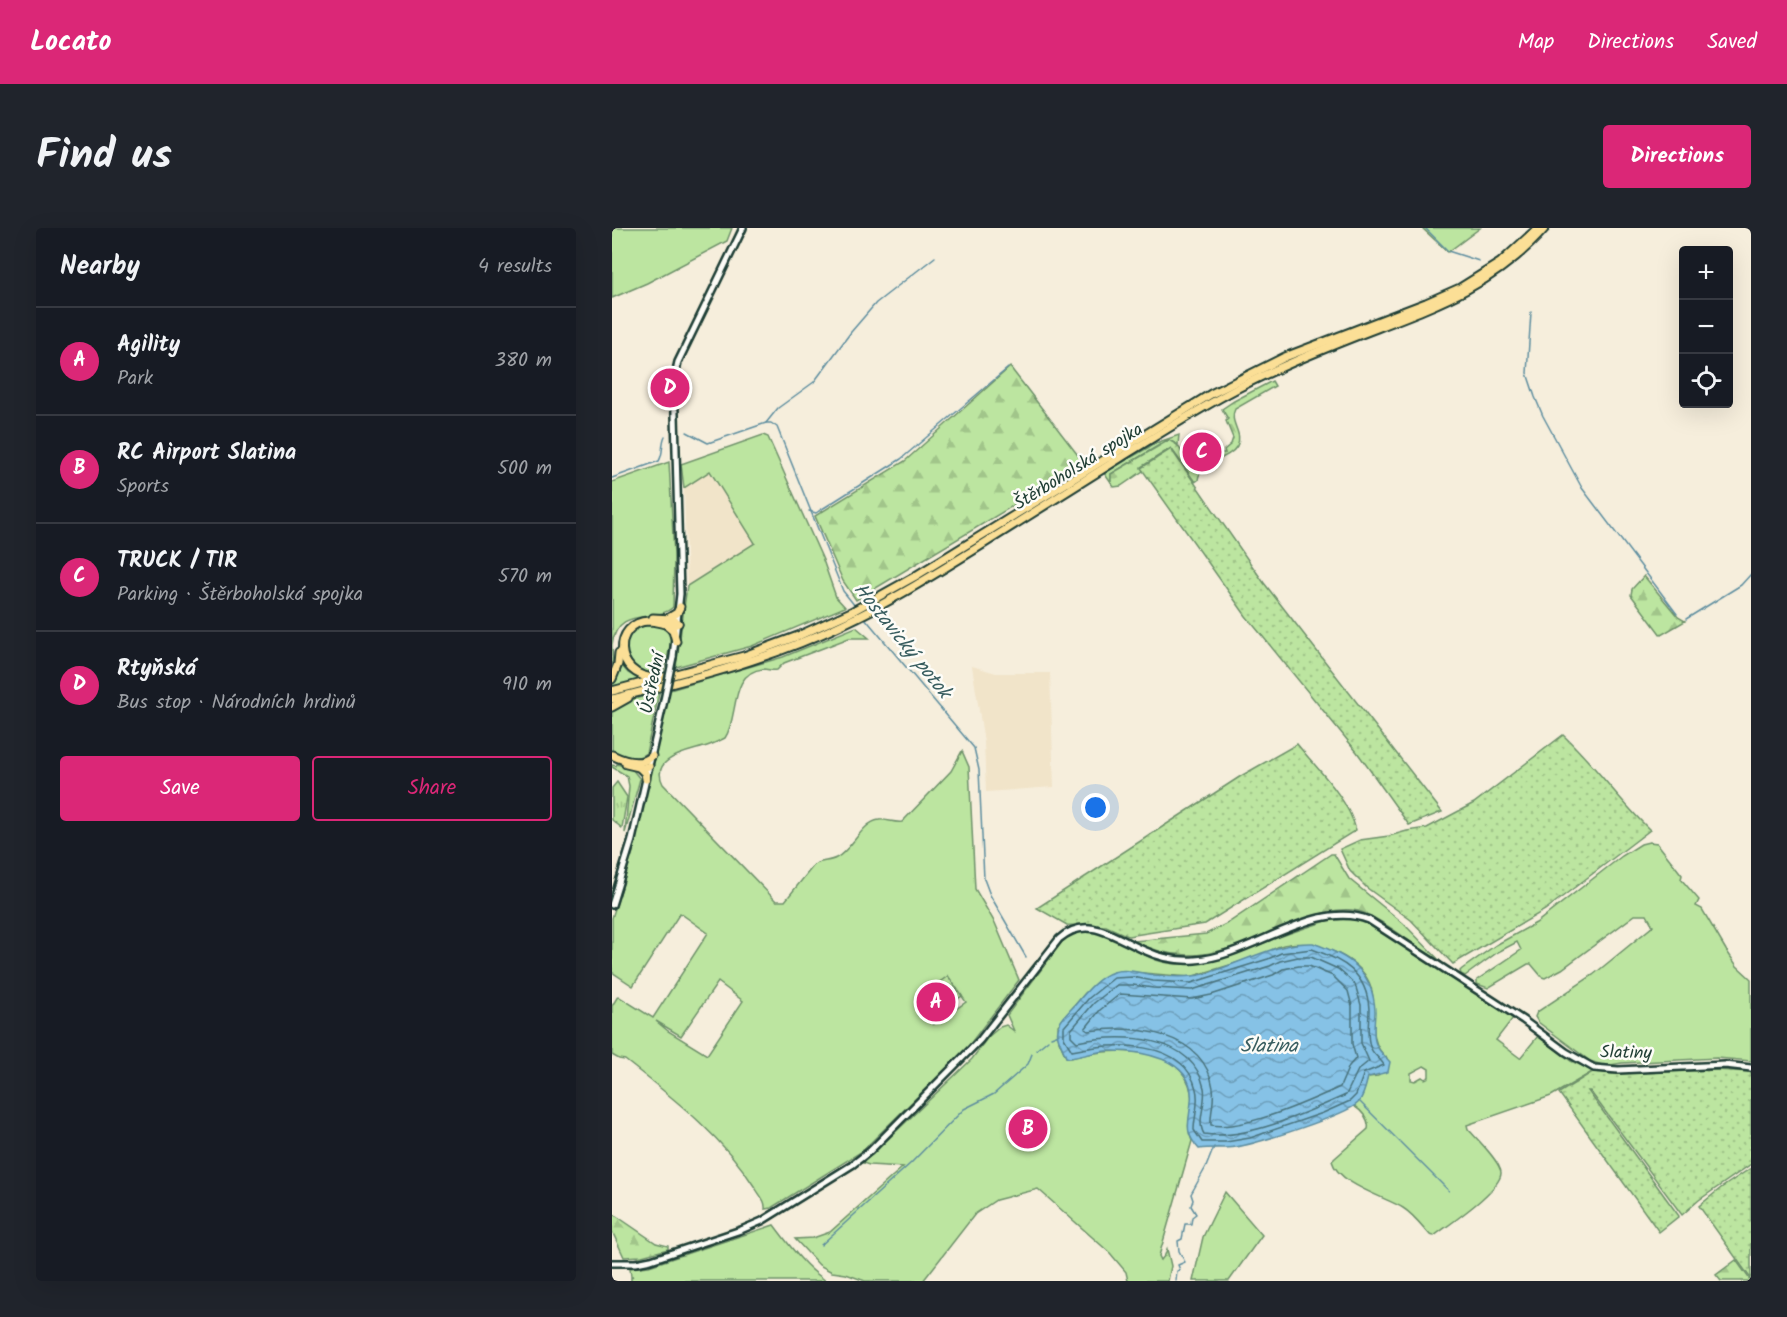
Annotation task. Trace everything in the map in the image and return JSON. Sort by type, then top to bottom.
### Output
[{"type":"highway","name":"Štěrboholská spojka","points":[[865,609],[1211,394],[1285,357],[1460,288],[1500,263],[1538,228]]},
{"type":"highway","name":"Štěrboholská spojka","points":[[612,699],[693,679],[764,657],[820,635],[927,578],[1164,431],[1238,388],[1293,362],[1423,310],[1471,288],[1508,264],[1545,228]]},
{"type":"highway","points":[[676,675],[656,678],[640,675],[629,668],[622,654],[623,639],[635,626],[650,621],[667,622],[680,607]]},
{"type":"highway","name":"Štěrboholská spojka","points":[[612,691],[676,675],[771,646],[854,615]]},
{"type":"highway","points":[[612,679],[618,664],[620,640],[626,629],[644,619],[667,622],[674,626],[678,623]]},
{"type":"highway","points":[[667,622],[673,630],[675,641]]},
{"type":"highway","points":[[612,707],[642,692]]},
{"type":"highway","points":[[641,765],[652,756]]},
{"type":"highway","points":[[612,757],[649,766]]},
{"type":"highway","points":[[641,765],[646,779]]},
{"type":"street","name":"Ústřední","points":[[612,905],[632,840],[652,756],[673,657],[680,607],[680,546],[673,394],[676,369],[743,228]]},
{"type":"street","name":"Slatiny","points":[[612,1263],[638,1262],[662,1257],[762,1221],[861,1158],[980,1040],[1059,939],[1067,932],[1081,928],[1102,930],[1147,952],[1173,959],[1197,960],[1222,954],[1324,916],[1350,914],[1369,920],[1523,1020],[1566,1052],[1594,1068],[1612,1070],[1725,1065],[1751,1068]]},
{"type":"shaded area","points":[[710,470],[756,544],[687,586],[684,488]]},
{"type":"shaded area","points":[[972,666],[996,673],[1050,673],[1054,787],[986,792],[984,742]]},
{"type":"green space","points":[[612,228],[732,228],[727,241],[647,283],[612,298]]},
{"type":"green space","points":[[1422,228],[1480,228],[1448,252]]},
{"type":"green space","points":[[1010,367],[1084,463],[856,600],[843,581],[815,516],[905,461]]},
{"type":"green space","points":[[1272,381],[1275,386],[1235,409],[1233,418],[1239,437],[1237,446],[1233,451],[1204,469],[1195,482],[1171,448],[1141,467],[1143,471],[1121,486],[1114,487],[1111,483],[1111,474],[1169,440],[1179,447],[1188,461],[1193,463],[1225,453],[1224,450],[1231,444],[1233,438],[1226,421],[1228,419],[1222,409]]},
{"type":"green space","points":[[763,435],[768,437],[823,560],[836,597],[845,607],[752,646],[676,667],[687,586],[755,543],[710,471],[684,488],[681,464]]},
{"type":"green space","points":[[1179,435],[1178,445],[1169,440],[1166,441],[1111,474],[1111,483],[1104,473],[1156,443]]},
{"type":"green space","points":[[1171,449],[1264,583],[1442,812],[1409,825],[1357,752],[1246,616],[1141,468]]},
{"type":"green space","points":[[669,462],[674,555],[673,607],[665,612],[629,620],[615,633],[612,645],[612,482]]},
{"type":"green space","points":[[1093,469],[1095,471],[914,583],[866,610],[864,608],[924,575]]},
{"type":"green space","points":[[1644,576],[1678,617],[1685,621],[1661,635],[1631,595],[1632,589]]},
{"type":"green space","points":[[650,624],[666,630],[670,641],[663,672],[652,674],[627,662],[626,647],[631,632]]},
{"type":"green space","points":[[856,627],[869,638],[849,638],[784,663],[777,670],[763,669],[752,672],[740,687],[725,738],[673,757],[666,762],[660,775],[663,784],[776,901],[785,901],[814,865],[841,854],[867,826],[879,820],[902,822],[951,771],[962,751],[969,767],[975,889],[995,923],[1019,980],[966,1049],[861,1152],[771,1208],[765,1209],[765,1203],[743,1170],[713,1135],[643,1074],[625,1060],[612,1055],[612,1006],[618,996],[653,1018],[708,933],[680,913],[633,986],[612,972],[612,918],[633,852],[670,690],[783,657]],"holes":[[[948,976],[966,1002],[934,1024]],[[718,982],[743,1001],[707,1055],[656,1021],[681,1036]]]},
{"type":"green space","points":[[622,666],[628,673],[640,680],[612,687]]},
{"type":"green space","points":[[659,693],[646,753],[629,758],[612,752],[612,710],[629,700]]},
{"type":"green space","points":[[1563,735],[1650,830],[1545,910],[1453,964],[1411,920],[1367,888],[1350,871],[1340,849],[1360,840],[1427,828],[1474,803]]},
{"type":"green space","points":[[1297,744],[1339,796],[1356,830],[1205,924],[1128,936],[1106,926],[1067,925],[1037,908],[1241,776]]},
{"type":"green space","points":[[617,764],[632,769],[640,779],[625,833],[629,786],[627,776],[612,767]]},
{"type":"green space","points":[[617,782],[627,797],[622,828],[612,820],[612,788]]},
{"type":"green space","points":[[1657,843],[1682,875],[1681,879],[1699,900],[1696,906],[1702,909],[1737,966],[1751,979],[1751,1061],[1717,1058],[1605,1066],[1590,1061],[1538,1022],[1535,1017],[1537,1012],[1593,975],[1653,926],[1647,915],[1635,915],[1562,969],[1545,978],[1531,964],[1528,964],[1488,988],[1477,984],[1477,980],[1521,950],[1517,942],[1498,952],[1465,976],[1461,974],[1462,969],[1496,945],[1536,923],[1622,856],[1641,844]]},
{"type":"green space","points":[[1334,854],[1349,879],[1403,923],[1447,968],[1379,920],[1350,910],[1334,910],[1318,914],[1236,947],[1196,955],[1155,950],[1134,941],[1206,934],[1228,923]]},
{"type":"green space","points":[[1336,918],[1359,919],[1372,925],[1513,1018],[1496,1040],[1520,1058],[1538,1036],[1571,1061],[1594,1071],[1551,1096],[1467,1125],[1500,1168],[1499,1180],[1483,1198],[1434,1236],[1430,1235],[1403,1208],[1352,1183],[1336,1169],[1332,1161],[1368,1129],[1365,1116],[1354,1106],[1361,1098],[1368,1077],[1378,1076],[1387,1058],[1376,1041],[1372,989],[1361,970],[1350,960],[1322,947],[1291,944],[1190,977],[1120,971],[1085,993],[1058,1025],[1059,1041],[1066,1057],[1103,1052],[1141,1053],[1158,1057],[1173,1065],[1185,1076],[1192,1099],[1189,1128],[1192,1141],[1159,1256],[1161,1260],[1167,1249],[1171,1266],[1168,1281],[1128,1281],[1126,1272],[1110,1253],[1038,1189],[996,1200],[975,1214],[923,1281],[865,1281],[832,1272],[819,1265],[795,1239],[813,1238],[830,1232],[903,1167],[863,1163],[972,1059],[988,1037],[1006,1025],[1014,1031],[1007,1015],[1062,942],[1075,934],[1100,933],[1150,958],[1163,962],[1193,964],[1222,958]],"holes":[[[1424,1066],[1429,1069],[1429,1077],[1411,1080],[1411,1073]]]},
{"type":"green space","points":[[948,976],[962,996],[949,1005],[953,1011],[934,1024],[916,999]]},
{"type":"green space","points":[[1716,1070],[1751,1072],[1751,1164],[1699,1200],[1682,1215],[1588,1091],[1679,1216],[1659,1232],[1559,1093],[1594,1071],[1612,1074]]},
{"type":"green space","points":[[1751,1168],[1751,1279],[1699,1206]]},
{"type":"green space","points":[[1225,1192],[1262,1235],[1229,1281],[1193,1281],[1203,1237]]},
{"type":"green space","points":[[612,1213],[656,1243],[668,1246],[668,1249],[642,1256],[624,1257],[612,1231]]},
{"type":"green space","points":[[774,1225],[804,1262],[826,1281],[631,1281],[633,1276],[631,1276],[630,1268],[649,1266]]},
{"type":"green space","points":[[1736,1260],[1751,1281],[1721,1281],[1716,1275]]},
{"type":"water","name":"Slatina","points":[[1313,943],[1348,959],[1364,975],[1373,997],[1375,1040],[1390,1062],[1388,1072],[1368,1077],[1358,1103],[1337,1115],[1246,1145],[1199,1149],[1189,1132],[1190,1087],[1184,1075],[1175,1066],[1162,1059],[1133,1052],[1106,1051],[1066,1057],[1058,1035],[1059,1025],[1064,1016],[1087,991],[1107,974],[1123,970],[1185,977],[1218,970],[1285,946]]},
{"type":"waterway","points":[[1425,228],[1448,251],[1479,261]]},
{"type":"waterway","points":[[766,423],[778,408],[814,382],[876,303],[935,257]]},
{"type":"waterway","points":[[1531,312],[1527,373],[1543,416],[1582,488],[1677,614]]},
{"type":"waterway","points":[[809,511],[816,513],[901,459],[1008,368]]},
{"type":"waterway","name":"Hostavický potok","points":[[687,432],[708,443],[766,423],[777,427],[843,591],[855,606]]},
{"type":"waterway","name":"Hostavický potok","points":[[612,478],[659,461],[665,436]]},
{"type":"waterway","points":[[1686,619],[1741,585],[1751,574]]},
{"type":"waterway","name":"Hostavický potok","points":[[864,617],[974,748],[979,770],[984,879],[990,895],[1026,957]]},
{"type":"waterway","points":[[1051,1037],[1059,1034]]},
{"type":"waterway","points":[[1036,1050],[1048,1040]]},
{"type":"waterway","points":[[821,1245],[911,1163],[964,1109],[994,1094],[1028,1064],[1032,1054]]},
{"type":"waterway","points":[[1359,1101],[1449,1191]]},
{"type":"waterway","name":"Hostavický potok","points":[[1176,1281],[1177,1271],[1180,1270],[1178,1265],[1185,1262],[1179,1251],[1178,1241],[1182,1239],[1185,1224],[1191,1224],[1192,1217],[1196,1214],[1191,1206],[1193,1200],[1191,1194],[1214,1147]]},
{"type":"place","name":"Rtyňská","points":[[670,388]]},
{"type":"place","name":"TRUCK / TIR","points":[[1202,452]]},
{"type":"place","name":"Agility","points":[[936,1002]]},
{"type":"place","name":"RC Airport Slatina","points":[[1028,1129]]}]
